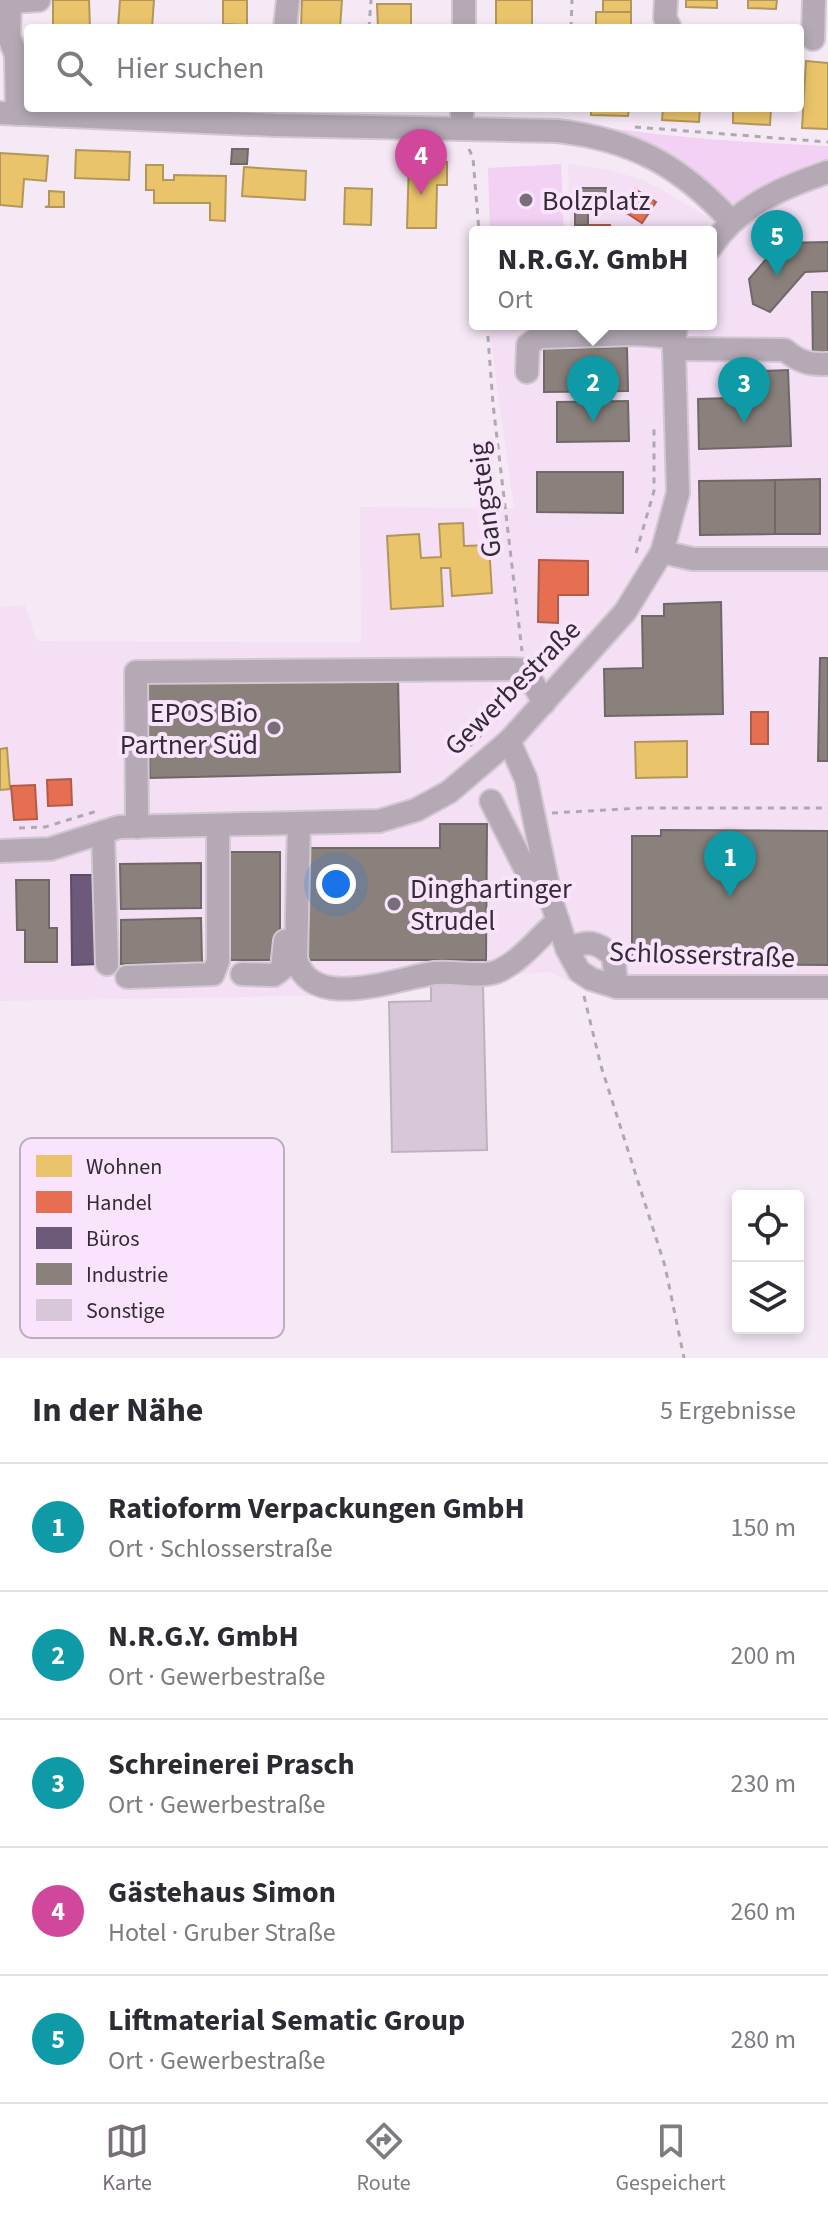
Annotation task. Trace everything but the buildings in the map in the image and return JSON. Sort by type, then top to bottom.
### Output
[{"type":"street","points":[[39,0],[10,1],[9,37],[16,55],[8,114],[462,119],[557,131],[620,143],[678,171],[708,196],[731,221]]},
{"type":"street","points":[[285,24],[288,0]]},
{"type":"street","points":[[464,0],[464,24]]},
{"type":"street","points":[[666,0],[666,24]]},
{"type":"street","points":[[814,0],[814,39]]},
{"type":"street","points":[[717,239],[731,221],[785,186],[828,172]]},
{"type":"street","points":[[527,372],[528,345],[539,337],[654,334],[785,350],[797,360],[810,365],[828,364]]},
{"type":"street","name":"Gewerbestraße","points":[[0,851],[50,849],[119,827],[379,821],[416,810],[449,792],[509,741],[625,612],[662,552],[678,493],[675,337]]},
{"type":"street","points":[[662,552],[693,559],[828,559]]},
{"type":"street","points":[[137,827],[136,672],[526,670],[544,703]]},
{"type":"street","name":"Schlosserstraße","points":[[509,741],[526,779],[558,921],[567,949],[579,971],[591,979],[617,987],[828,987]]},
{"type":"street","points":[[491,801],[525,868],[534,880],[547,882]]},
{"type":"street","points":[[292,823],[296,959],[300,972],[309,981],[322,986],[355,989],[436,973],[495,973],[517,959],[558,921]]},
{"type":"street","points":[[242,974],[274,975],[282,969],[292,823]]},
{"type":"street","points":[[127,977],[213,974],[218,961],[218,825]]},
{"type":"street","points":[[103,832],[107,964]]},
{"type":"street","points":[[567,949],[584,941],[600,944],[613,956],[617,987]]},
{"type":"path","points":[[369,24],[371,0]]},
{"type":"path","points":[[571,24],[572,0]]},
{"type":"path","points":[[462,119],[473,158],[479,226]]},
{"type":"path","points":[[630,127],[828,142]]},
{"type":"path","name":"Gangsteig","points":[[487,330],[493,404],[526,670]]},
{"type":"path","points":[[533,815],[641,808],[828,808]]},
{"type":"path","points":[[579,971],[601,1066],[665,1266],[684,1358]]},
{"type":"shaded area","points":[[560,121],[663,135],[828,146],[828,162],[779,178],[733,209]]},
{"type":"shaded area","name":"Bolzplatz","points":[[561,164],[564,226],[490,226],[488,168]]},
{"type":"shaded area","points":[[568,164],[609,170],[646,181],[729,229],[828,176],[828,996],[613,994],[582,987],[549,972],[432,979],[355,995],[0,1001],[0,607],[25,605],[37,641],[361,643],[360,507],[514,508],[489,330],[717,330],[717,226],[570,226]]},
{"type":"place","name":"Gästehaus Simon","points":[[421,195]]},
{"type":"place","name":"Bolzplatz","points":[[526,200]]},
{"type":"place","name":"Liftmaterial Sematic Group","points":[[777,276]]},
{"type":"place","name":"N.R.G.Y. GmbH","points":[[593,422]]},
{"type":"place","name":"Schreinerei Prasch","points":[[744,423]]},
{"type":"place","name":"EPOS Bio Partner Süd","points":[[274,728]]},
{"type":"place","name":"Ratioform Verpackungen GmbH","points":[[730,897]]},
{"type":"place","name":"Dinghartinger Strudel","points":[[394,904]]}]
